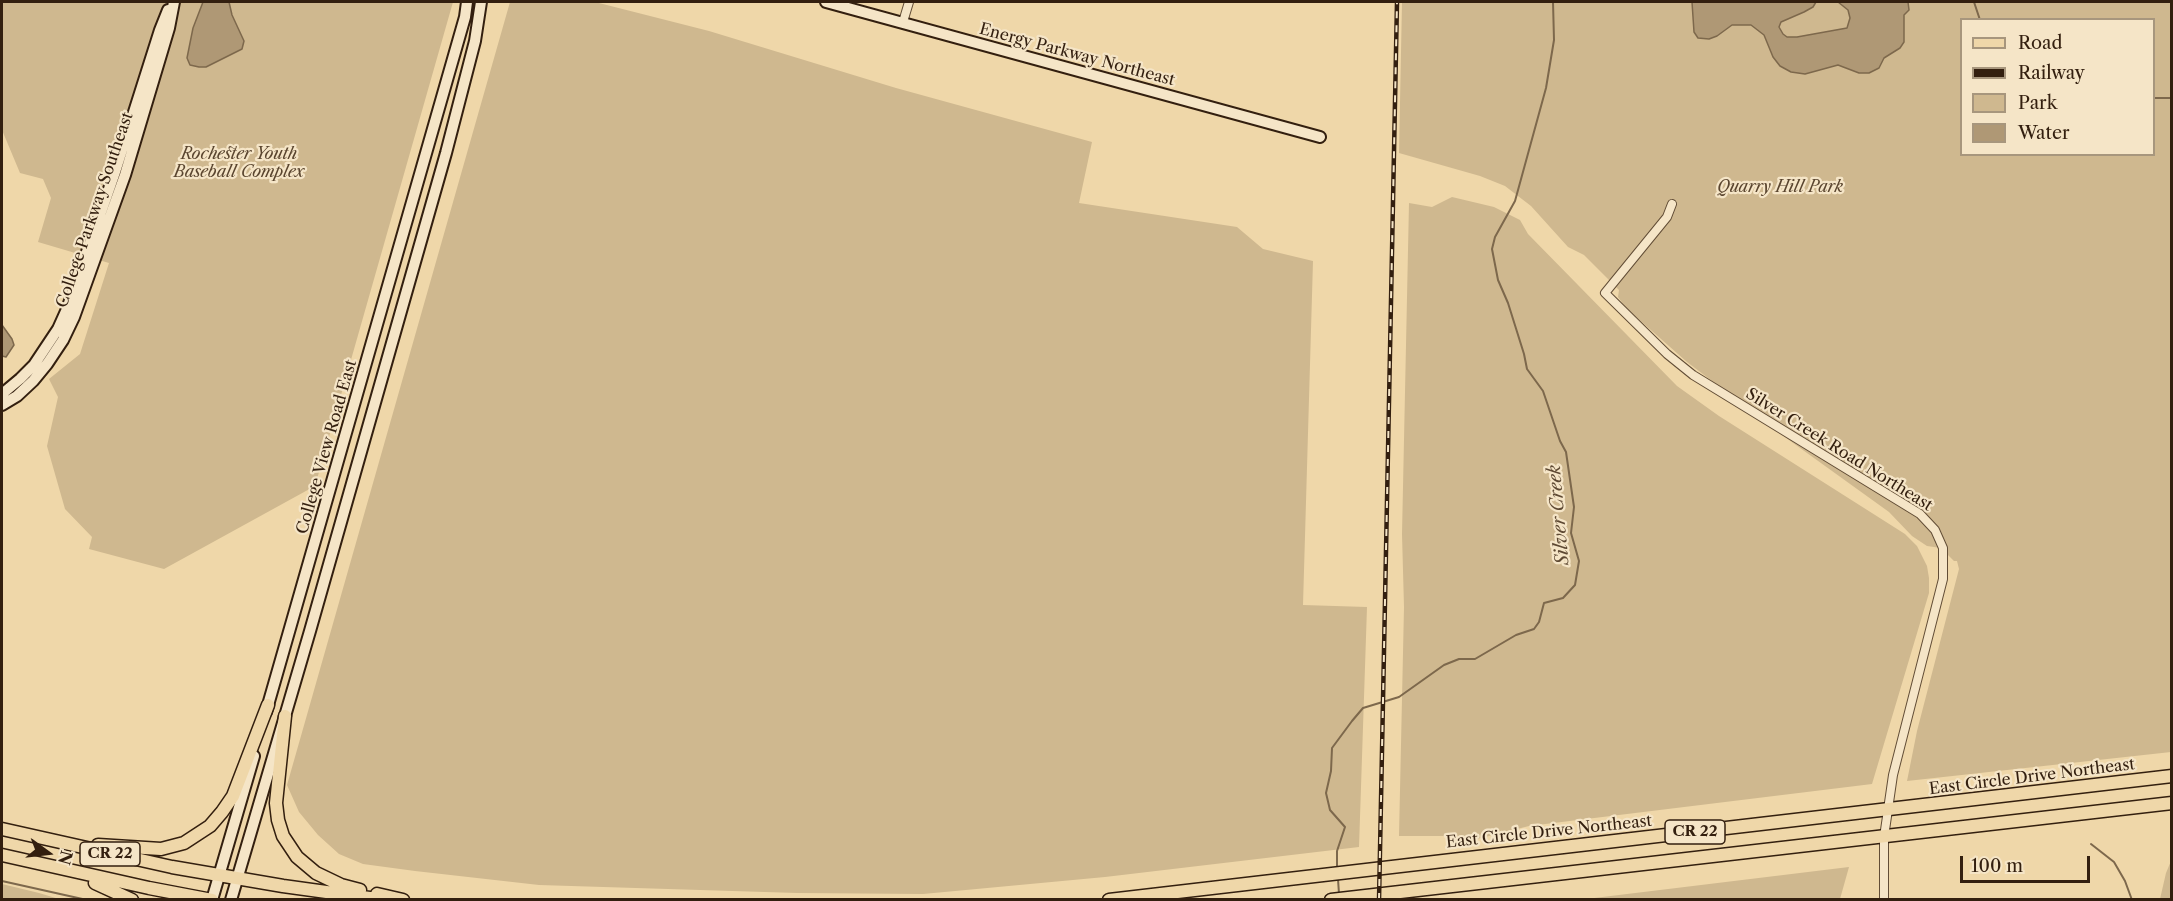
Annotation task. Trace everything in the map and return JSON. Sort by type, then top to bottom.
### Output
[{"type":"main road","name":"College Parkway Southeast","points":[[2,394],[34,365],[62,319],[115,172],[160,30],[173,2]]},
{"type":"main road","name":"College Parkway Southeast","points":[[2,405],[17,396],[43,369],[63,340],[74,317],[125,175],[169,28],[173,2]]},
{"type":"main road","name":"College View Road East","points":[[212,900],[465,17],[467,2]]},
{"type":"main road","name":"College View Road East","points":[[231,900],[462,96],[475,41],[481,2]]},
{"type":"main road","name":"Energy Parkway Northeast","points":[[826,2],[1320,137]]},
{"type":"main road","points":[[39,838],[144,849],[170,847],[190,840],[210,826],[233,795],[268,705]]},
{"type":"main road","points":[[285,716],[276,802],[278,820],[289,845],[303,862],[324,878],[403,900]]},
{"type":"main road","name":"East Circle Drive Northeast","points":[[1109,900],[2172,776]]},
{"type":"main road","name":"CR 22","points":[[1331,900],[2172,802]]},
{"type":"main road","name":"CR 22","points":[[2,829],[116,856],[237,878],[384,900]]},
{"type":"main road","name":"CR 22","points":[[2,855],[212,900]]},
{"type":"main road","points":[[28,862],[100,885],[132,900]]},
{"type":"street","points":[[903,22],[909,2]]},
{"type":"street","name":"Silver Creek Road Northeast","points":[[1672,204],[1667,217],[1605,293],[1667,354],[1693,375],[1911,507],[1928,521],[1940,539],[1944,558],[1943,579],[1899,749],[1887,810],[1884,837],[1884,900]]},
{"type":"green space","name":"Rochester Youth Baseball Complex","points":[[2,2],[453,2],[315,486],[164,569],[89,549],[92,537],[65,509],[47,446],[58,397],[49,379],[80,354],[109,263],[38,242],[51,198],[43,179],[20,173],[2,130]]},
{"type":"green space","points":[[510,2],[595,2],[709,31],[896,88],[1092,142],[1079,203],[1237,227],[1263,249],[1313,261],[1303,605],[1367,607],[1359,847],[1105,877],[923,894],[797,893],[539,885],[415,871],[363,864],[339,854],[318,835],[299,812],[287,785]]},
{"type":"green space","name":"Quarry Hill Park","points":[[1402,2],[2171,2],[2171,752],[1907,781],[1917,731],[1959,569],[1957,561],[1954,561],[1941,548],[1927,546],[1912,536],[1889,512],[1782,435],[1764,414],[1716,384],[1687,362],[1626,308],[1618,297],[1619,290],[1584,255],[1568,247],[1531,206],[1505,186],[1480,176],[1399,153]]},
{"type":"green space","points":[[1452,197],[1494,207],[1520,220],[1528,234],[1677,386],[1719,416],[1905,534],[1917,546],[1927,566],[1929,593],[1872,784],[1529,826],[1473,840],[1443,836],[1399,836],[1409,203],[1432,207]]},
{"type":"green space","points":[[2171,861],[2171,899],[2160,899],[2166,873]]},
{"type":"green space","points":[[1849,867],[1840,899],[1586,899]]},
{"type":"green space","points":[[2,884],[39,893],[59,899],[2,899]]},
{"type":"water","points":[[203,2],[229,2],[232,15],[244,41],[242,49],[206,67],[199,67],[190,65],[187,58],[193,28]]},
{"type":"water","points":[[1692,2],[1816,2],[1813,7],[1781,22],[1779,27],[1787,37],[1847,28],[1850,18],[1848,10],[1838,2],[1908,2],[1909,10],[1904,15],[1904,42],[1900,48],[1884,58],[1879,68],[1869,73],[1859,73],[1838,65],[1805,74],[1791,72],[1780,66],[1773,57],[1764,35],[1751,25],[1732,25],[1717,36],[1709,39],[1698,38],[1694,32]]},
{"type":"water","points":[[2,325],[14,345],[6,357],[2,356]]},
{"type":"waterway","name":"Silver Creek","points":[[1337,870],[1337,851],[1345,827],[1330,810],[1326,793],[1331,771],[1332,748],[1352,721],[1363,708],[1399,697],[1444,665],[1459,659],[1475,659],[1516,635],[1534,629],[1539,622],[1544,603],[1563,598],[1575,585],[1579,561],[1571,533],[1574,507],[1566,452],[1543,391],[1527,369],[1508,303],[1498,280],[1492,249],[1495,237],[1515,201],[1546,88],[1554,40],[1553,2]]},
{"type":"waterway","points":[[1974,2],[1979,18]]},
{"type":"waterway","points":[[2155,98],[2172,98]]},
{"type":"waterway","points":[[2091,844],[2114,862],[2125,881],[2132,900]]},
{"type":"waterway","name":"Silver Creek","points":[[1338,879],[1339,894]]},
{"type":"waterway","points":[[2,881],[87,900]]},
{"type":"railway","points":[[1379,900],[1397,2]]}]
